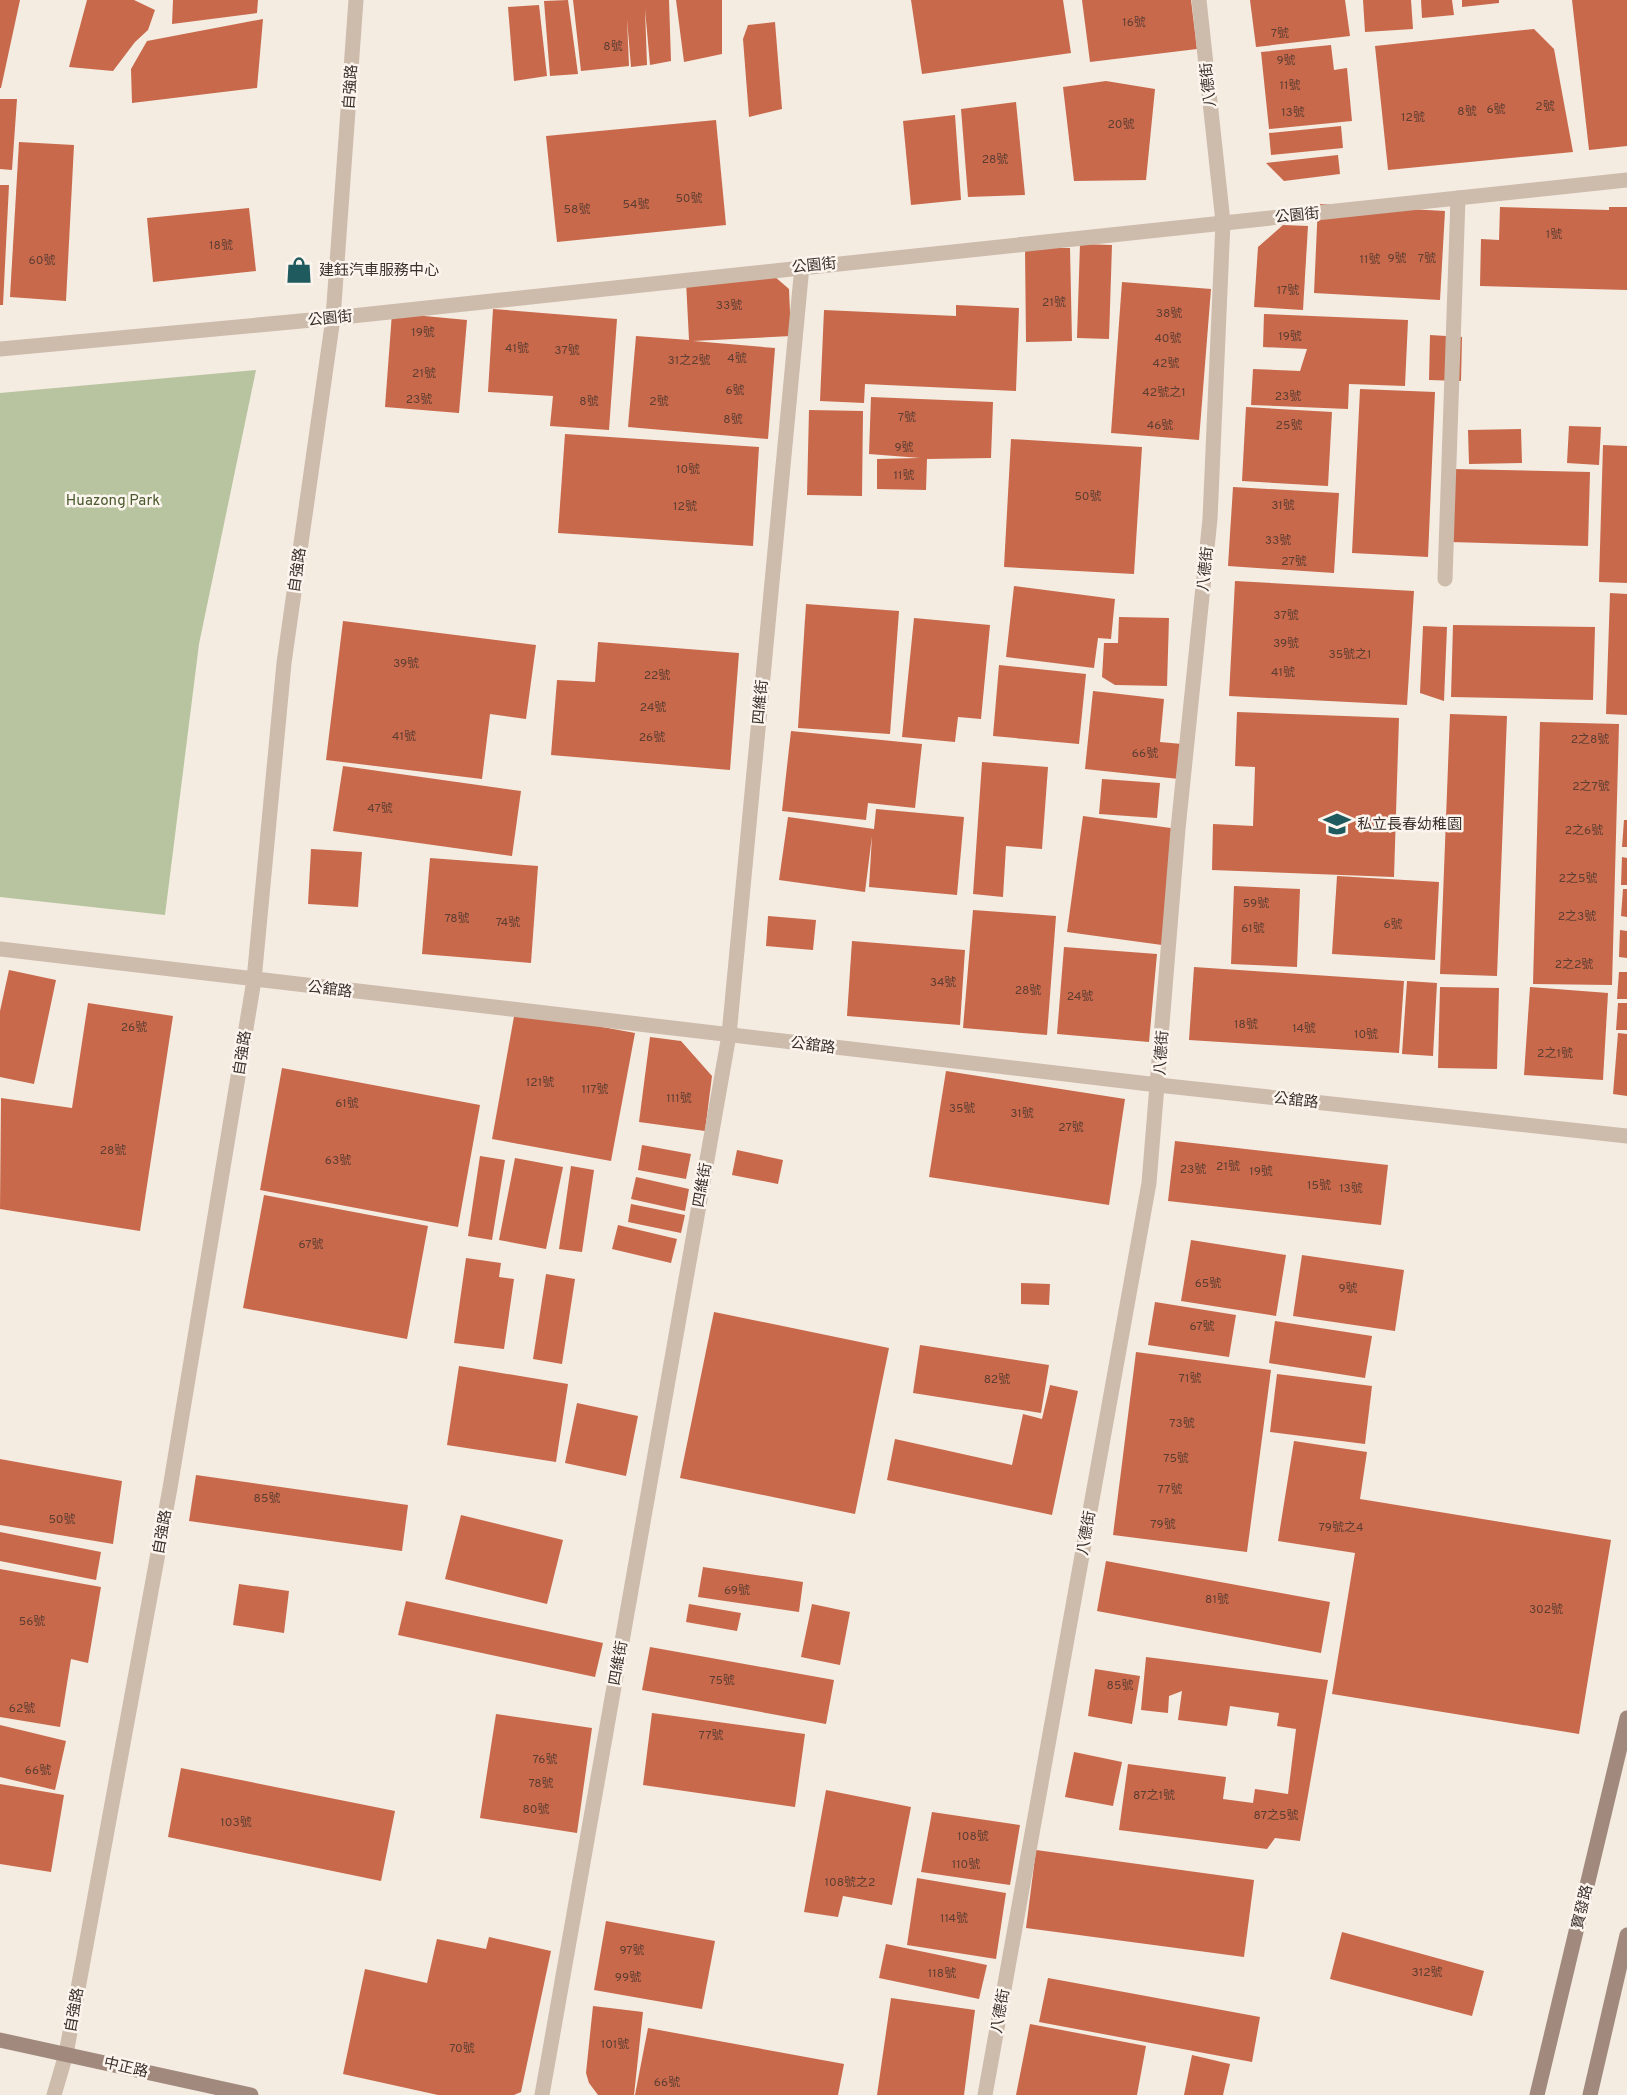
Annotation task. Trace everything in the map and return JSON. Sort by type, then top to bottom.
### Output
[{"type":"main road","name":"寶發路","points":[[1537,2095],[1627,1718]]},
{"type":"main road","points":[[1590,2095],[1627,1935]]},
{"type":"main road","name":"中正路","points":[[0,2040],[251,2095]]},
{"type":"street","name":"自強路","points":[[54,2095],[66,2054],[170,1488],[254,980],[284,663],[333,318],[359,0]]},
{"type":"street","name":"八德街","points":[[985,2095],[1149,1183],[1178,829],[1210,519],[1223,222],[1198,0]]},
{"type":"street","name":"公園街","points":[[0,349],[333,318],[802,266],[1627,180]]},
{"type":"street","points":[[1444,579],[1458,198]]},
{"type":"street","name":"四維街","points":[[542,2095],[729,1035],[802,266]]},
{"type":"street","name":"公舘路","points":[[0,949],[1158,1086],[1627,1136]]},
{"type":"green space","name":"Huazong Park","points":[[256,370],[199,644],[165,915],[0,897],[0,393]]},
{"type":"building","points":[[0,0],[20,0],[1,88],[0,88]]},
{"type":"building","points":[[87,0],[134,0],[155,10],[148,30],[135,42],[113,71],[69,67]]},
{"type":"building","points":[[173,0],[258,0],[257,13],[172,24]]},
{"type":"building","points":[[568,0],[578,74],[550,76],[544,1]]},
{"type":"building","points":[[573,0],[669,0],[671,61],[650,65],[645,9],[647,65],[631,67],[627,19],[629,66],[581,71]]},
{"type":"building","points":[[676,0],[722,0],[722,54],[684,62]]},
{"type":"building","points":[[911,0],[1063,0],[1071,53],[922,74]]},
{"type":"building","points":[[1082,0],[1191,0],[1197,49],[1090,62]]},
{"type":"building","points":[[1250,0],[1345,0],[1350,36],[1256,47]]},
{"type":"building","points":[[1363,0],[1411,0],[1413,29],[1365,32]]},
{"type":"building","points":[[1421,0],[1452,0],[1454,15],[1422,18]]},
{"type":"building","points":[[1462,0],[1499,0],[1499,3],[1462,7]]},
{"type":"building","points":[[1572,0],[1627,0],[1627,146],[1589,150]]},
{"type":"building","points":[[539,5],[547,76],[514,81],[508,7]]},
{"type":"building","points":[[263,19],[257,88],[132,103],[131,69],[147,41]]},
{"type":"building","points":[[775,22],[782,109],[749,117],[743,39],[748,25]]},
{"type":"building","points":[[1534,29],[1554,49],[1573,152],[1388,170],[1375,46]]},
{"type":"building","points":[[1331,45],[1334,70],[1347,68],[1352,121],[1269,129],[1261,52]]},
{"type":"building","points":[[1106,81],[1155,89],[1146,180],[1074,181],[1063,87]]},
{"type":"building","points":[[0,99],[17,99],[12,170],[0,169]]},
{"type":"building","points":[[1016,102],[1025,195],[968,197],[961,109]]},
{"type":"building","points":[[955,115],[961,200],[911,205],[903,121]]},
{"type":"building","points":[[716,120],[726,225],[557,242],[546,136]]},
{"type":"building","points":[[1341,126],[1343,148],[1271,155],[1269,133]]},
{"type":"building","points":[[19,142],[74,145],[66,301],[10,297]]},
{"type":"building","points":[[1338,155],[1340,174],[1284,181],[1266,163]]},
{"type":"building","points":[[0,185],[9,185],[3,305],[0,305]]},
{"type":"building","points":[[1318,204],[1445,211],[1440,300],[1314,293]]},
{"type":"building","points":[[1500,207],[1609,210],[1609,207],[1627,207],[1627,290],[1480,286],[1481,239],[1499,240]]},
{"type":"building","points":[[249,208],[256,271],[153,282],[147,218]]},
{"type":"building","points":[[1283,225],[1308,226],[1303,310],[1254,307],[1258,247]]},
{"type":"building","points":[[1080,244],[1112,245],[1109,339],[1077,338]]},
{"type":"building","points":[[1025,248],[1070,248],[1072,341],[1026,342]]},
{"type":"building","points":[[774,276],[789,289],[791,336],[693,341],[775,348],[768,439],[628,427],[636,336],[689,340],[686,281]]},
{"type":"building","points":[[1122,282],[1211,289],[1199,440],[1111,433]]},
{"type":"building","points":[[956,305],[1019,308],[1016,391],[865,384],[864,403],[820,401],[824,310],[956,316]]},
{"type":"building","points":[[493,309],[617,319],[609,430],[550,426],[553,396],[488,392]]},
{"type":"building","points":[[392,313],[467,320],[459,413],[385,407]]},
{"type":"building","points":[[1264,314],[1408,320],[1405,386],[1349,384],[1348,409],[1251,405],[1253,369],[1300,371],[1307,349],[1263,347]]},
{"type":"building","points":[[1430,335],[1462,337],[1461,381],[1429,380]]},
{"type":"building","points":[[1360,389],[1435,392],[1428,557],[1352,553]]},
{"type":"building","points":[[871,397],[993,402],[991,458],[927,459],[926,490],[877,489],[877,459],[920,458],[869,454]]},
{"type":"building","points":[[1246,407],[1332,412],[1328,486],[1242,481]]},
{"type":"building","points":[[809,410],[863,411],[862,496],[807,495]]},
{"type":"building","points":[[1569,426],[1601,427],[1599,465],[1567,463]]},
{"type":"building","points":[[1521,429],[1522,463],[1469,464],[1468,430]]},
{"type":"building","points":[[565,434],[759,447],[753,546],[558,533]]},
{"type":"building","points":[[1011,439],[1142,447],[1134,574],[1004,567]]},
{"type":"building","points":[[1603,445],[1627,446],[1627,583],[1599,582]]},
{"type":"building","points":[[1453,469],[1590,472],[1588,546],[1451,542]]},
{"type":"building","points":[[1233,487],[1339,493],[1334,573],[1228,566]]},
{"type":"building","points":[[1235,581],[1414,591],[1407,705],[1229,696]]},
{"type":"building","points":[[1014,586],[1115,599],[1111,639],[1098,638],[1094,668],[1006,657]]},
{"type":"building","points":[[1610,593],[1627,594],[1627,715],[1606,714]]},
{"type":"building","points":[[806,604],[899,611],[890,734],[798,728]]},
{"type":"building","points":[[1119,617],[1169,618],[1167,686],[1115,685],[1102,677],[1104,643],[1118,643]]},
{"type":"building","points":[[914,618],[990,625],[981,719],[958,717],[955,742],[902,737]]},
{"type":"building","points":[[343,621],[536,645],[526,719],[490,714],[482,779],[326,760]]},
{"type":"building","points":[[1453,625],[1595,627],[1593,700],[1451,697]]},
{"type":"building","points":[[1423,626],[1447,627],[1444,701],[1420,693]]},
{"type":"building","points":[[598,642],[739,653],[730,770],[551,755],[557,680],[595,682]]},
{"type":"building","points":[[999,665],[1086,674],[1079,744],[993,736]]},
{"type":"building","points":[[1093,691],[1164,699],[1160,742],[1182,744],[1179,779],[1085,769]]},
{"type":"building","points":[[1237,712],[1399,718],[1394,877],[1212,870],[1213,824],[1253,826],[1255,767],[1235,766]]},
{"type":"building","points":[[1450,714],[1507,716],[1497,976],[1440,974]]},
{"type":"building","points":[[1540,722],[1619,724],[1612,985],[1533,984]]},
{"type":"building","points":[[791,731],[922,744],[915,808],[868,803],[866,820],[782,811]]},
{"type":"building","points":[[982,762],[1048,767],[1042,849],[1006,846],[1003,897],[973,894]]},
{"type":"building","points":[[343,766],[521,791],[512,856],[333,831]]},
{"type":"building","points":[[1102,779],[1160,783],[1157,818],[1099,814]]},
{"type":"building","points":[[876,809],[964,817],[957,895],[869,887],[872,836],[865,892],[779,880],[788,817],[874,829]]},
{"type":"building","points":[[1083,816],[1178,829],[1162,945],[1067,932]]},
{"type":"building","points":[[1624,820],[1627,820],[1627,847],[1622,847]]},
{"type":"building","points":[[311,849],[362,852],[358,907],[308,904]]},
{"type":"building","points":[[1622,857],[1627,858],[1627,885],[1621,885]]},
{"type":"building","points":[[430,858],[538,866],[531,963],[422,954]]},
{"type":"building","points":[[1337,876],[1439,882],[1435,960],[1332,954]]},
{"type":"building","points":[[1234,886],[1300,889],[1297,967],[1231,964]]},
{"type":"building","points":[[1623,889],[1627,889],[1627,917],[1621,916]]},
{"type":"building","points":[[973,910],[1056,916],[1047,1035],[963,1028]]},
{"type":"building","points":[[768,916],[816,920],[813,950],[766,946]]},
{"type":"building","points":[[1620,930],[1627,931],[1627,958],[1619,957]]},
{"type":"building","points":[[852,941],[965,950],[960,1025],[847,1016]]},
{"type":"building","points":[[1064,947],[1157,954],[1149,1042],[1057,1034]]},
{"type":"building","points":[[1194,967],[1404,981],[1399,1053],[1189,1040]]},
{"type":"building","points":[[9,970],[56,980],[34,1084],[0,1077],[0,1011]]},
{"type":"building","points":[[1619,972],[1627,972],[1627,999],[1617,999]]},
{"type":"building","points":[[1407,981],[1437,983],[1433,1056],[1402,1054]]},
{"type":"building","points":[[1440,987],[1499,988],[1497,1069],[1438,1068]]},
{"type":"building","points":[[1530,987],[1608,993],[1603,1080],[1524,1075]]},
{"type":"building","points":[[88,1003],[173,1016],[140,1231],[0,1209],[1,1098],[72,1108]]},
{"type":"building","points":[[1618,1003],[1627,1003],[1627,1030],[1616,1030]]},
{"type":"building","points":[[515,1011],[635,1033],[611,1161],[492,1139]]},
{"type":"building","points":[[1618,1033],[1627,1034],[1627,1096],[1613,1094]]},
{"type":"building","points":[[650,1037],[681,1041],[712,1076],[705,1131],[639,1122]]},
{"type":"building","points":[[282,1068],[480,1105],[458,1227],[260,1190]]},
{"type":"building","points":[[946,1071],[1125,1099],[1109,1205],[929,1177]]},
{"type":"building","points":[[1175,1141],[1388,1165],[1381,1225],[1168,1201]]},
{"type":"building","points":[[642,1145],[691,1154],[686,1179],[638,1170]]},
{"type":"building","points":[[737,1150],[783,1160],[778,1184],[732,1175]]},
{"type":"building","points":[[480,1156],[505,1160],[492,1240],[468,1236]]},
{"type":"building","points":[[515,1158],[563,1167],[546,1249],[499,1240]]},
{"type":"building","points":[[571,1166],[594,1170],[582,1252],[559,1249]]},
{"type":"building","points":[[636,1177],[689,1189],[685,1211],[631,1199]]},
{"type":"building","points":[[264,1195],[428,1226],[407,1339],[243,1308]]},
{"type":"building","points":[[631,1204],[685,1215],[681,1233],[628,1222]]},
{"type":"building","points":[[618,1225],[677,1239],[671,1263],[612,1249]]},
{"type":"building","points":[[1191,1240],[1286,1255],[1276,1316],[1181,1301]]},
{"type":"building","points":[[1302,1255],[1404,1270],[1395,1331],[1293,1316]]},
{"type":"building","points":[[466,1258],[501,1263],[499,1277],[514,1279],[504,1349],[454,1343]]},
{"type":"building","points":[[546,1274],[575,1279],[562,1364],[533,1359]]},
{"type":"building","points":[[1021,1283],[1050,1284],[1049,1305],[1021,1304]]},
{"type":"building","points":[[1155,1302],[1236,1315],[1229,1357],[1148,1345]]},
{"type":"building","points":[[714,1312],[889,1348],[855,1514],[680,1478]]},
{"type":"building","points":[[1275,1321],[1372,1336],[1365,1378],[1269,1363]]},
{"type":"building","points":[[920,1345],[1049,1365],[1041,1413],[913,1393]]},
{"type":"building","points":[[1136,1352],[1271,1370],[1247,1552],[1113,1535]]},
{"type":"building","points":[[459,1366],[568,1384],[556,1462],[447,1445]]},
{"type":"building","points":[[1277,1374],[1372,1386],[1365,1444],[1270,1432]]},
{"type":"building","points":[[1050,1385],[1078,1391],[1052,1515],[887,1480],[895,1439],[1012,1465],[1023,1414],[1042,1419]]},
{"type":"building","points":[[577,1403],[638,1416],[626,1476],[565,1463]]},
{"type":"building","points":[[1294,1441],[1367,1452],[1360,1499],[1611,1540],[1579,1734],[1332,1694],[1355,1553],[1278,1541]]},
{"type":"building","points":[[0,1459],[122,1481],[113,1544],[0,1525]]},
{"type":"building","points":[[196,1475],[408,1505],[402,1551],[189,1521]]},
{"type":"building","points":[[461,1515],[563,1540],[547,1604],[445,1579]]},
{"type":"building","points":[[0,1532],[101,1552],[96,1580],[0,1561]]},
{"type":"building","points":[[1106,1561],[1330,1602],[1321,1653],[1097,1611]]},
{"type":"building","points":[[703,1567],[803,1582],[799,1612],[698,1597]]},
{"type":"building","points":[[0,1569],[101,1587],[88,1663],[71,1659],[60,1727],[0,1717]]},
{"type":"building","points":[[239,1584],[289,1591],[284,1633],[233,1625]]},
{"type":"building","points":[[406,1601],[603,1643],[595,1677],[398,1635]]},
{"type":"building","points":[[689,1604],[741,1613],[737,1631],[686,1622]]},
{"type":"building","points":[[812,1604],[850,1612],[840,1665],[801,1657]]},
{"type":"building","points":[[650,1647],[834,1680],[826,1724],[642,1690]]},
{"type":"building","points":[[1146,1657],[1328,1680],[1300,1841],[1275,1838],[1267,1849],[1119,1830],[1128,1764],[1226,1777],[1223,1799],[1253,1803],[1255,1789],[1288,1794],[1296,1729],[1277,1726],[1279,1713],[1230,1706],[1227,1726],[1178,1720],[1182,1691],[1169,1696],[1168,1713],[1141,1710]]},
{"type":"building","points":[[1095,1669],[1140,1676],[1132,1724],[1088,1716]]},
{"type":"building","points":[[652,1713],[805,1734],[795,1807],[643,1785]]},
{"type":"building","points":[[496,1714],[592,1728],[577,1833],[480,1818]]},
{"type":"building","points":[[0,1725],[66,1741],[55,1790],[0,1777]]},
{"type":"building","points":[[1074,1752],[1122,1762],[1113,1806],[1065,1797]]},
{"type":"building","points":[[181,1768],[395,1811],[381,1881],[168,1837]]},
{"type":"building","points":[[0,1784],[64,1795],[51,1872],[0,1864]]},
{"type":"building","points":[[826,1790],[911,1807],[892,1905],[843,1896],[838,1917],[804,1912]]},
{"type":"building","points":[[932,1812],[1020,1825],[1010,1885],[921,1872]]},
{"type":"building","points":[[1036,1850],[1254,1880],[1244,1957],[1026,1928]]},
{"type":"building","points":[[917,1878],[1006,1893],[996,1959],[907,1945]]},
{"type":"building","points":[[606,1921],[715,1941],[702,2009],[594,1990]]},
{"type":"building","points":[[1342,1932],[1484,1971],[1472,2016],[1330,1979]]},
{"type":"building","points":[[489,1937],[551,1951],[521,2092],[514,2095],[438,2095],[343,2074],[365,1969],[427,1983],[437,1939],[486,1949]]},
{"type":"building","points":[[886,1944],[987,1965],[979,1999],[879,1978]]},
{"type":"building","points":[[1048,1978],[1260,2017],[1252,2062],[1039,2022]]},
{"type":"building","points":[[891,1998],[975,2010],[964,2095],[877,2095]]},
{"type":"building","points":[[593,2006],[643,2012],[634,2095],[598,2095],[589,2083],[586,2073]]},
{"type":"building","points":[[1030,2024],[1146,2046],[1137,2095],[1016,2095]]},
{"type":"building","points":[[648,2028],[844,2064],[838,2095],[635,2095]]},
{"type":"building","points":[[1192,2055],[1230,2064],[1223,2095],[1184,2095]]},
{"type":"place","name":"建鈺汽車服務中心","points":[[299,270]]},
{"type":"place","name":"私立長春幼稚園","points":[[1337,824]]}]
